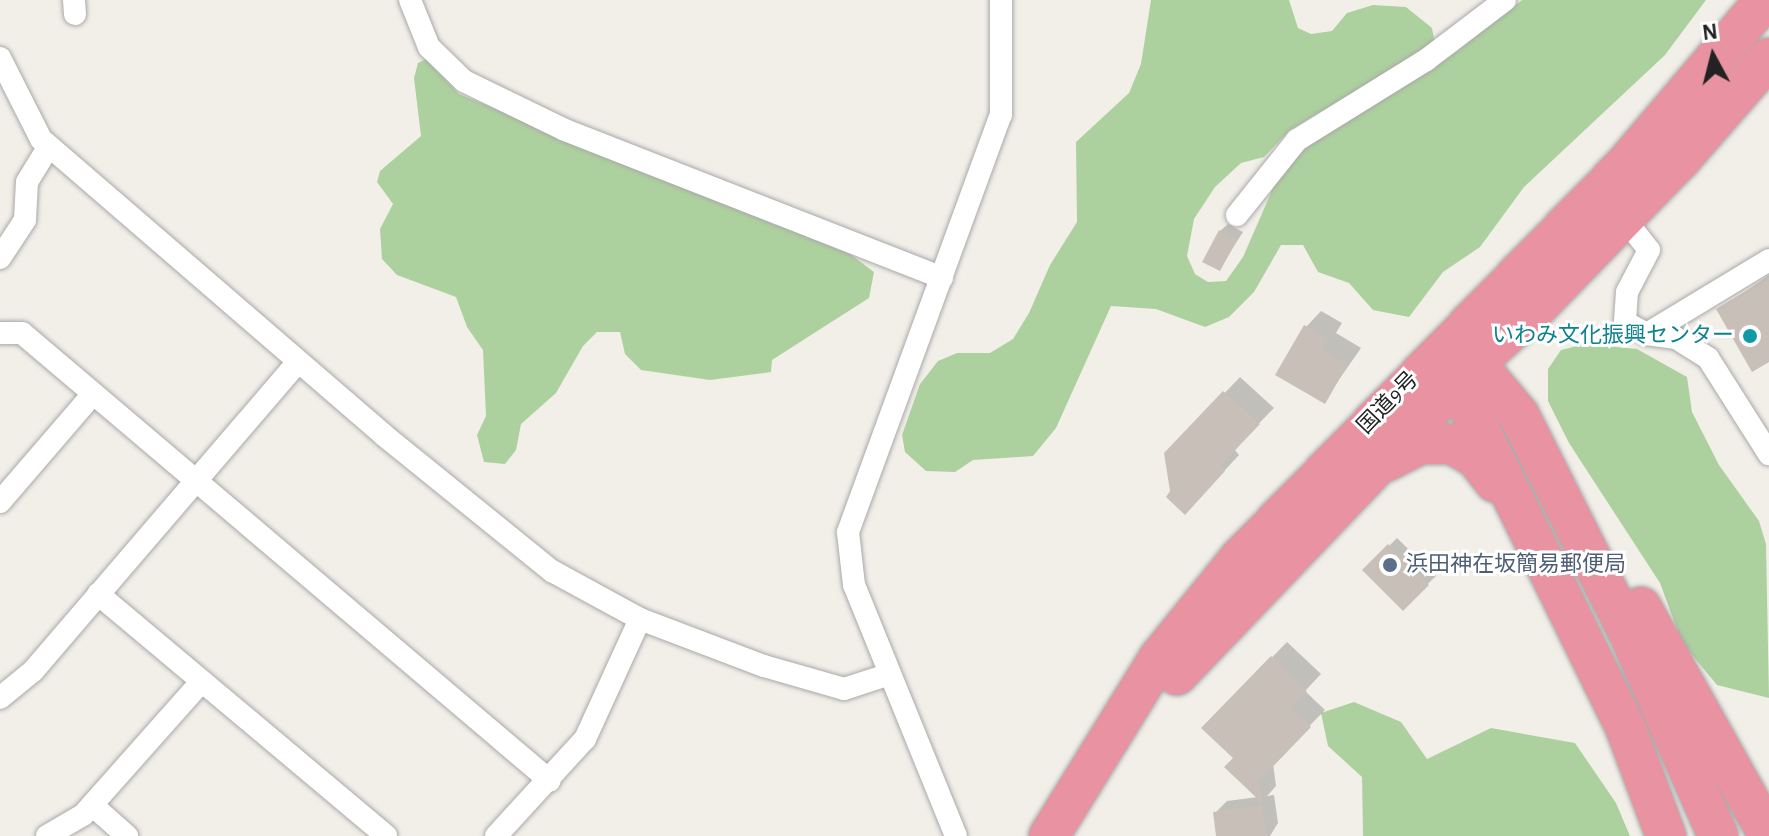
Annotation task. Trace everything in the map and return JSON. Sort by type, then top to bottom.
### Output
[{"type":"highway","name":"国道9号","points":[[1052,836],[1179,673],[1367,475],[1458,357],[1765,0]]},
{"type":"highway","name":"国道9号","points":[[1052,836],[1120,716],[1185,625],[1240,558],[1372,420],[1458,357],[1538,306],[1769,58]]},
{"type":"highway","points":[[1519,415],[1512,392],[1512,361],[1538,306]]},
{"type":"highway","points":[[1458,357],[1495,384],[1519,415],[1538,449],[1632,640],[1717,836]]},
{"type":"highway","points":[[1458,357],[1532,543]]},
{"type":"highway","points":[[1458,357],[1717,836]]},
{"type":"highway","points":[[1367,475],[1420,444],[1459,447],[1486,468],[1532,543],[1626,729],[1666,836]]},
{"type":"highway","points":[[1538,449],[1648,618],[1769,836]]},
{"type":"street","points":[[410,0],[429,47],[464,81],[565,130],[942,278]]},
{"type":"street","points":[[956,836],[854,585],[848,532],[1001,115],[1001,0]]},
{"type":"street","points":[[1237,215],[1297,140],[1426,60],[1505,0]]},
{"type":"street","points":[[0,58],[23,111],[49,146],[298,362],[552,571],[640,619],[764,666],[844,689],[890,674]]},
{"type":"street","points":[[0,258],[25,220],[27,182],[49,146]]},
{"type":"street","points":[[1623,217],[1649,250],[1627,292],[1625,322],[1647,334],[1676,338],[1708,358],[1769,454]]},
{"type":"street","points":[[1647,334],[1769,260]]},
{"type":"street","points":[[0,333],[22,333],[195,483],[550,781]]},
{"type":"street","points":[[0,698],[33,671],[298,362]]},
{"type":"street","points":[[0,502],[92,395]]},
{"type":"street","points":[[98,594],[380,834]]},
{"type":"street","points":[[496,836],[550,781],[585,739],[640,619]]},
{"type":"street","points":[[47,836],[92,805],[201,682]]},
{"type":"street","points":[[92,805],[127,836]]},
{"type":"green space","points":[[1151,0],[1289,0],[1298,28],[1311,34],[1332,31],[1347,13],[1373,5],[1406,7],[1432,28],[1435,44],[1290,130],[1264,157],[1241,163],[1215,187],[1194,219],[1187,256],[1195,274],[1208,282],[1226,281],[1243,257],[1280,172],[1307,146],[1456,52],[1522,0],[1706,0],[1665,55],[1524,187],[1480,247],[1443,272],[1409,317],[1373,310],[1349,283],[1318,272],[1303,245],[1281,245],[1254,292],[1229,317],[1205,327],[1156,309],[1111,306],[1056,428],[1033,456],[973,460],[955,472],[926,471],[905,452],[902,435],[920,384],[938,361],[957,353],[990,353],[1013,339],[1029,313],[1050,265],[1077,222],[1076,142],[1129,93],[1141,64]]},
{"type":"green space","points":[[426,59],[459,94],[850,254],[874,272],[869,298],[772,360],[771,372],[710,380],[641,370],[625,354],[620,332],[597,332],[583,346],[556,393],[521,424],[516,450],[505,464],[484,462],[477,435],[486,416],[483,350],[467,327],[456,297],[397,275],[382,259],[380,229],[393,204],[377,182],[380,171],[421,136],[414,78],[418,63]]},
{"type":"green space","points":[[1585,344],[1637,349],[1687,377],[1692,412],[1719,465],[1759,521],[1766,544],[1769,698],[1717,685],[1682,643],[1660,583],[1569,443],[1548,401],[1548,369],[1561,350]]},
{"type":"green space","points":[[1354,702],[1401,722],[1427,759],[1491,728],[1575,743],[1616,803],[1630,836],[1363,836],[1362,777],[1328,746],[1321,713]]},
{"type":"building","points":[[1219,230],[1237,240],[1220,271],[1202,262]]},
{"type":"building","name":"いわみ文化振興センター","points":[[1769,277],[1769,362],[1752,372],[1716,309]]},
{"type":"building","points":[[1304,325],[1329,339],[1322,349],[1348,364],[1325,404],[1275,375]]},
{"type":"building","points":[[1223,391],[1260,424],[1220,466],[1225,471],[1185,515],[1166,497],[1170,491],[1164,453]]},
{"type":"building","points":[[1388,544],[1429,585],[1403,611],[1362,570]]},
{"type":"building","points":[[1271,656],[1307,691],[1291,707],[1311,727],[1259,781],[1262,803],[1224,767],[1233,758],[1201,728]]},
{"type":"building","points":[[1262,805],[1267,836],[1216,836],[1213,812]]},
{"type":"place","name":"いわみ文化振興センター","points":[[1750,336]]},
{"type":"place","name":"浜田神在坂簡易郵便局","points":[[1390,565]]}]
